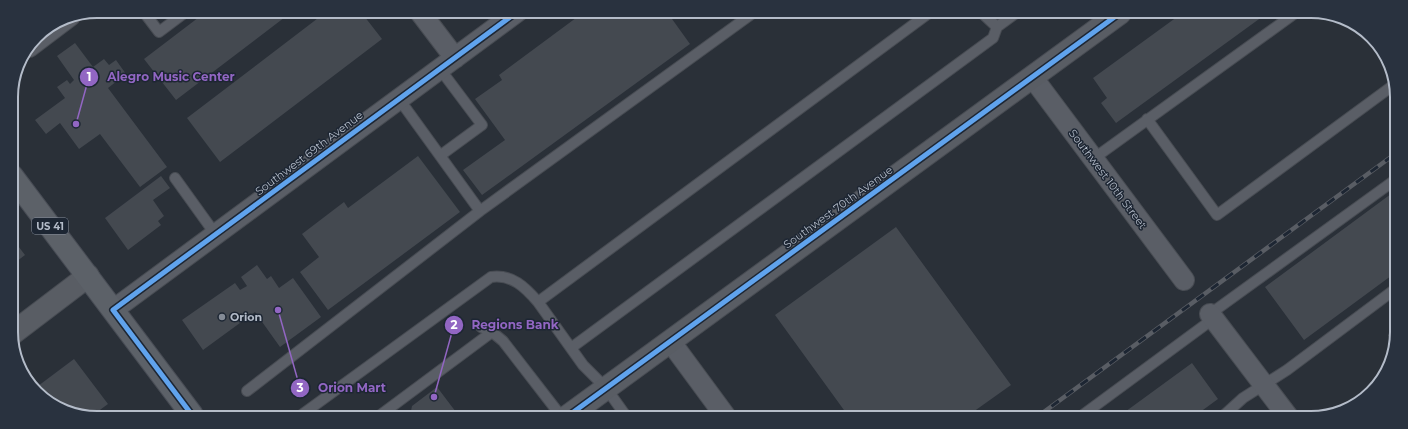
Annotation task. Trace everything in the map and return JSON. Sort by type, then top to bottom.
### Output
[{"type":"main road","name":"US 41","points":[[18,184],[189,411]]},
{"type":"street","points":[[423,18],[447,63]]},
{"type":"street","name":"Southwest 69th Avenue","points":[[113,310],[509,18]]},
{"type":"street","name":"Southwest 70th Avenue","points":[[575,411],[1113,18]]},
{"type":"street","name":"Southwest 10th Street","points":[[1033,78],[1184,280]]},
{"type":"street","points":[[18,329],[88,276]]},
{"type":"street","points":[[1211,317],[1284,411]]},
{"type":"street","points":[[670,341],[722,411]]},
{"type":"lane","points":[[148,18],[159,32],[178,18]]},
{"type":"lane","points":[[247,392],[480,211],[745,18]]},
{"type":"lane","points":[[538,302],[922,18]]},
{"type":"lane","points":[[987,18],[997,27]]},
{"type":"lane","points":[[571,348],[993,38],[997,27],[1009,18]]},
{"type":"lane","points":[[1093,159],[1288,18]]},
{"type":"lane","points":[[441,155],[482,124],[447,63]]},
{"type":"lane","points":[[1146,120],[1217,215],[1389,88]]},
{"type":"lane","points":[[399,99],[441,155],[480,211]]},
{"type":"lane","points":[[175,178],[216,234]]},
{"type":"lane","points":[[1088,411],[1390,184]]},
{"type":"lane","points":[[307,411],[491,277],[502,275],[522,285],[538,302],[583,365],[606,388],[622,411]]},
{"type":"lane","points":[[1229,411],[1243,398],[1264,386],[1390,293]]},
{"type":"lane","points":[[481,327],[492,332],[503,341],[556,411]]},
{"type":"lane","points":[[386,411],[492,332]]},
{"type":"building","points":[[198,18],[284,18],[176,100],[144,59]]},
{"type":"building","points":[[318,18],[366,18],[382,39],[220,162],[187,118]]},
{"type":"building","points":[[576,18],[671,18],[690,44],[482,195],[463,170],[505,140],[475,99],[502,80],[499,75]]},
{"type":"building","points":[[1176,18],[1260,18],[1116,123],[1101,103],[1107,98],[1093,78]]},
{"type":"building","points":[[75,43],[93,67],[104,59],[109,65],[116,60],[126,74],[108,88],[167,167],[140,187],[100,134],[79,149],[60,123],[46,134],[35,120],[65,98],[57,87],[67,80],[70,84],[74,80],[57,56]]},
{"type":"building","points":[[418,156],[460,212],[328,310],[300,272],[319,257],[302,234],[344,202],[348,208]]},
{"type":"building","points":[[161,176],[170,188],[153,200],[164,216],[158,221],[161,225],[128,250],[105,218]]},
{"type":"building","points":[[1390,195],[1390,277],[1304,340],[1265,287]]},
{"type":"building","points":[[896,227],[1011,385],[974,411],[845,411],[775,315]]},
{"type":"building","points":[[18,246],[25,255],[18,260]]},
{"type":"building","points":[[257,265],[267,279],[271,276],[279,288],[293,278],[321,317],[280,347],[255,312],[203,350],[182,320],[235,283],[240,290],[247,286],[241,277]]},
{"type":"building","points":[[74,359],[108,404],[98,411],[76,408],[57,400],[39,385]]},
{"type":"building","points":[[1192,363],[1218,399],[1202,411],[1126,411]]},
{"type":"building","points":[[437,387],[455,411],[411,411],[412,406]]},
{"type":"railway","points":[[1045,411],[1390,158]]},
{"type":"cycle path","points":[[189,411],[113,310],[509,18]]},
{"type":"cycle path","points":[[575,411],[1113,18]]},
{"type":"place","name":"Alegro Music Center","points":[[76,124]]},
{"type":"place","name":"Orion Mart","points":[[278,310]]},
{"type":"place","name":"Orion","points":[[222,317]]},
{"type":"place","name":"Regions Bank","points":[[434,397]]}]
